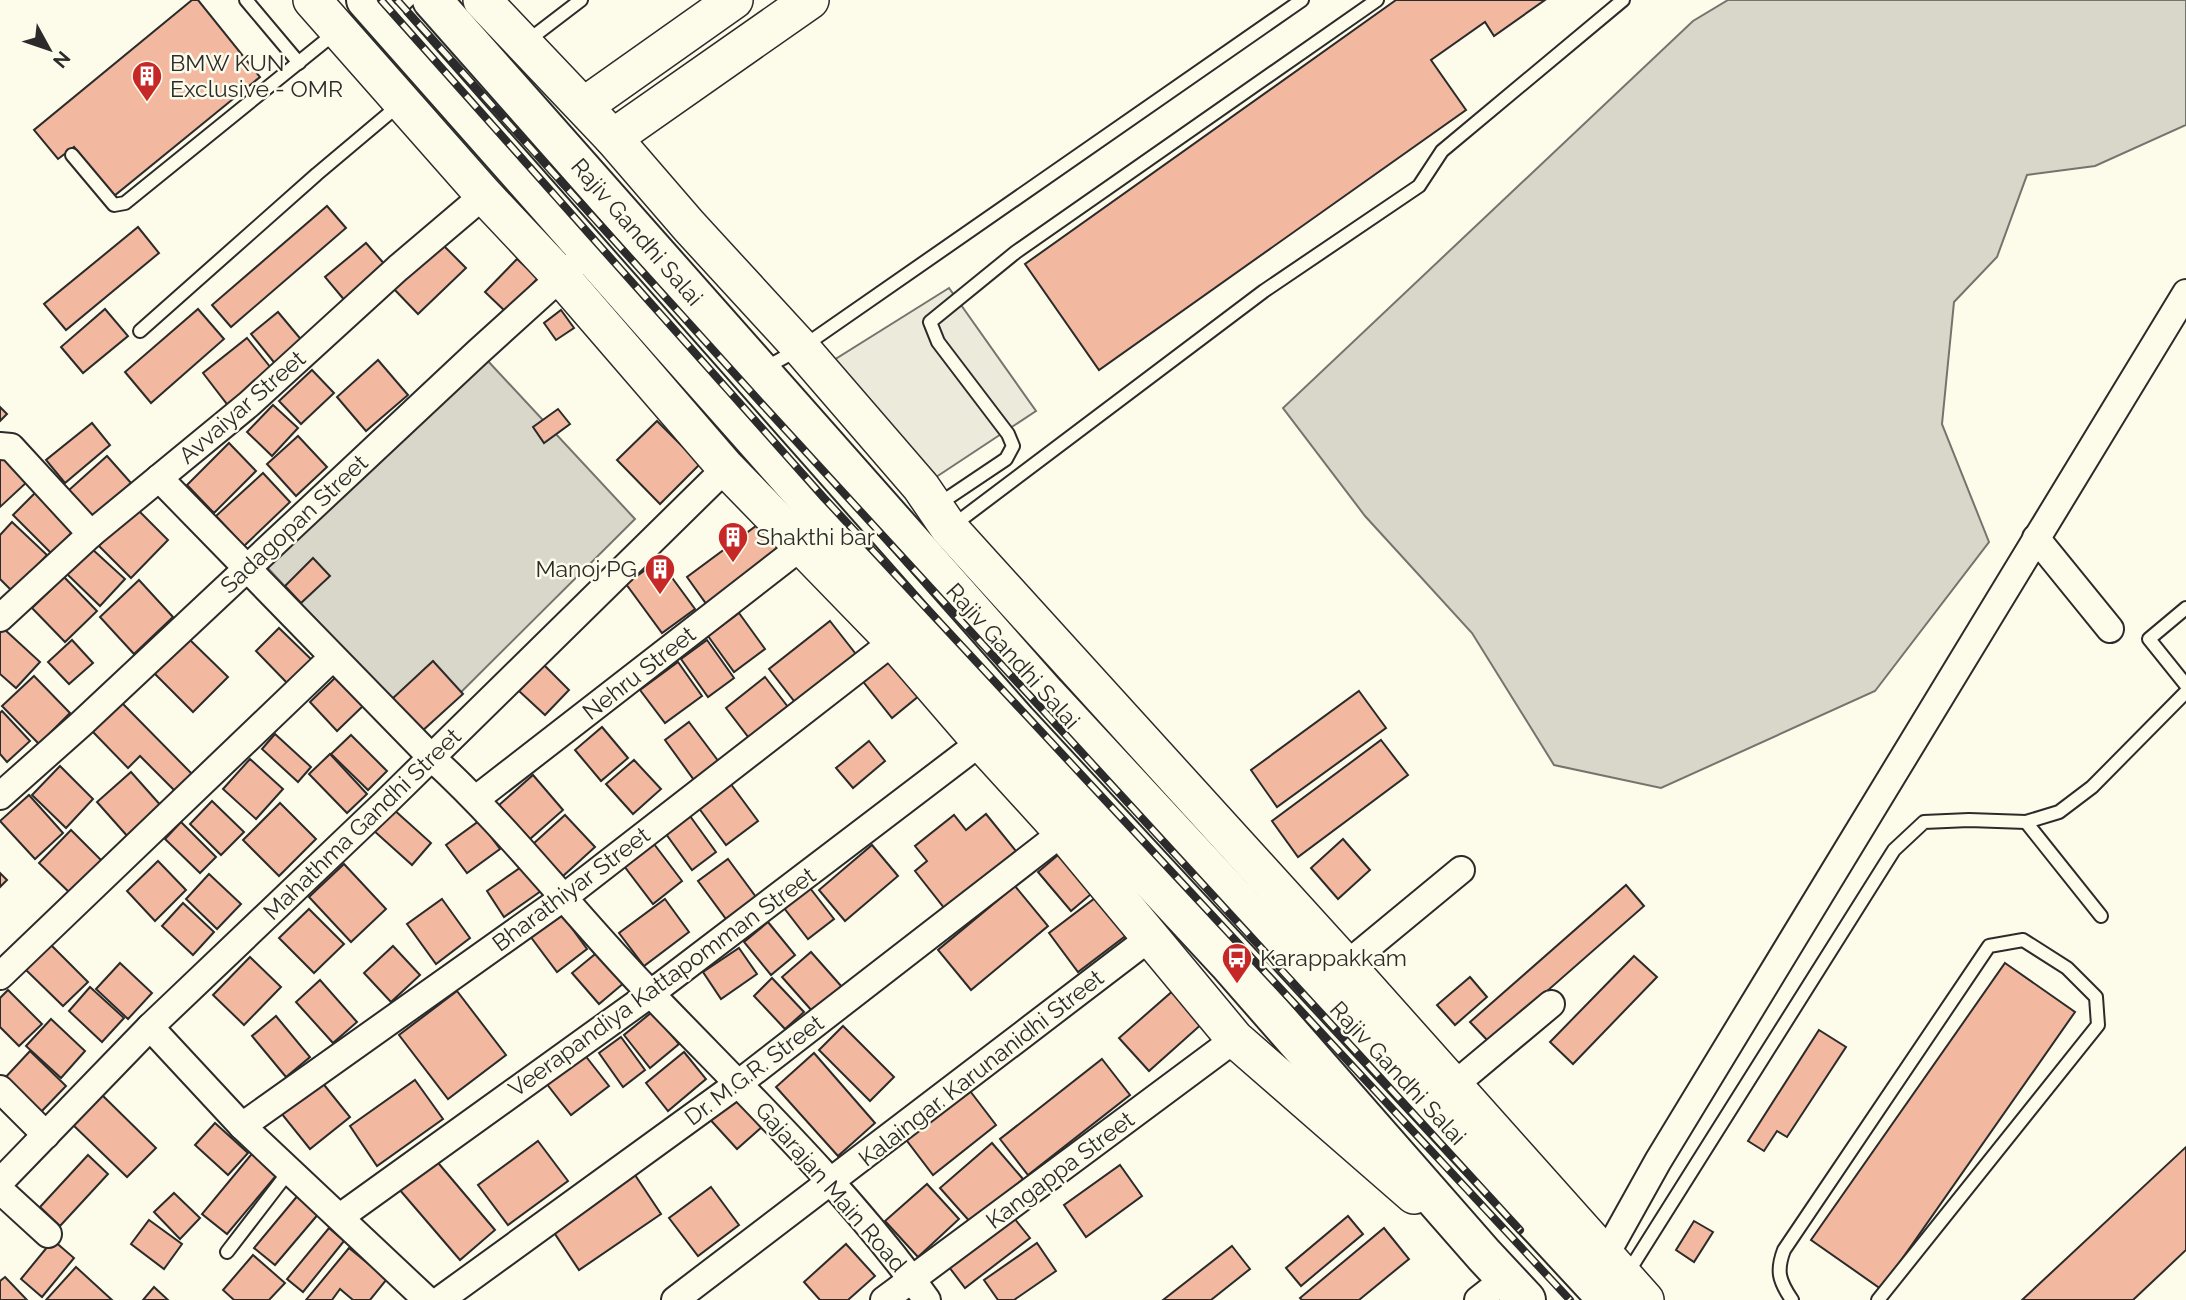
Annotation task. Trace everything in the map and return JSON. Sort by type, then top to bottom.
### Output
[{"type":"main road","name":"Rajiv Gandhi Salai","points":[[432,0],[1083,734],[1621,1283]]},
{"type":"main road","points":[[387,7],[575,264],[993,733],[1228,963],[1498,1283]]},
{"type":"street","points":[[312,0],[484,195],[575,264],[726,468],[894,641],[993,733],[1063,832],[1235,1038],[1498,1283]]},
{"type":"street","points":[[482,0],[584,106],[688,226],[801,348],[921,487],[942,517],[1111,708],[1346,965],[1621,1283]]},
{"type":"street","points":[[584,106],[734,0]]},
{"type":"street","points":[[613,138],[810,0]]},
{"type":"street","name":"Avvaiyar Street","points":[[0,618],[91,534],[249,404],[398,268],[484,195]]},
{"type":"street","name":"Sadagopan Street","points":[[0,796],[575,264]]},
{"type":"street","points":[[1621,1283],[1658,1161],[2186,293]]},
{"type":"street","points":[[0,446],[11,447],[91,534]]},
{"type":"street","name":"Mahathma Gandhi Street","points":[[0,1182],[150,1027],[432,758],[726,468]]},
{"type":"street","name":"Gajarajan Main Road","points":[[159,478],[432,758],[477,799],[650,994],[739,1083],[831,1183],[920,1290]]},
{"type":"street","points":[[2036,538],[2110,629]]},
{"type":"street","name":"Nehru Street","points":[[477,799],[802,546]]},
{"type":"street","name":"Bharathiyar Street","points":[[242,1126],[563,898],[894,641]]},
{"type":"street","points":[[0,976],[333,657]]},
{"type":"street","points":[[1083,734],[1111,708]]},
{"type":"street","name":"Veerapandiya Kattapomman Street","points":[[340,1217],[650,994],[993,733]]},
{"type":"street","name":"Dr. M.G.R. Street","points":[[440,1300],[739,1083],[1063,832]]},
{"type":"street","points":[[1346,965],[1461,870]]},
{"type":"street","name":"Kalaingar. Karunanidhi Street","points":[[675,1300],[1152,936]]},
{"type":"street","points":[[1453,1086],[1551,1003]]},
{"type":"street","points":[[150,1027],[242,1126],[427,1300]]},
{"type":"street","name":"Kangappa Street","points":[[884,1300],[920,1290],[1235,1038]]},
{"type":"street","points":[[0,1089],[46,1135]]},
{"type":"street","points":[[0,1190],[48,1234]]},
{"type":"lane","points":[[246,0],[299,63]]},
{"type":"lane","points":[[524,43],[582,0]]},
{"type":"lane","points":[[760,371],[801,348],[1302,0]]},
{"type":"lane","points":[[942,517],[1006,459],[1013,446],[1008,434],[938,342],[930,322],[1016,252],[1377,0]]},
{"type":"lane","points":[[942,517],[1264,291],[1419,186],[1442,151],[1623,0]]},
{"type":"lane","points":[[72,155],[114,205],[125,203],[338,30]]},
{"type":"lane","points":[[140,331],[317,174],[402,103]]},
{"type":"lane","points":[[2186,608],[2149,639],[2186,685]]},
{"type":"lane","points":[[1621,1283],[1894,850],[1924,822],[2026,822],[2059,812],[2092,787],[2186,692]]},
{"type":"lane","points":[[2026,822],[2101,916]]},
{"type":"lane","points":[[1792,1300],[1784,1288],[1778,1266],[1784,1250],[1989,947],[2023,940],[2067,968],[2096,997],[2098,1025],[1878,1300]]},
{"type":"lane","points":[[227,1252],[290,1170]]},
{"type":"shaded area","points":[[1728,0],[2186,0],[2186,125],[2095,166],[2027,175],[1997,257],[1954,302],[1942,424],[1989,542],[1875,691],[1661,788],[1554,765],[1472,633],[1365,516],[1283,408],[1693,21]]},
{"type":"shaded area","points":[[949,288],[1036,411],[921,487],[818,370]]},
{"type":"shaded area","points":[[487,360],[635,519],[421,732],[264,564]]},
{"type":"building","name":"BMW KUN Exclusive - OMR","points":[[192,0],[198,0],[260,77],[114,196],[74,147],[58,159],[34,130]]},
{"type":"building","points":[[1396,0],[1545,0],[1494,36],[1485,22],[1431,60],[1466,110],[1099,370],[1025,264]]},
{"type":"building","points":[[327,206],[346,228],[231,327],[212,305]]},
{"type":"building","points":[[138,227],[159,253],[66,330],[44,304]]},
{"type":"building","points":[[439,241],[466,268],[418,314],[392,287]]},
{"type":"building","points":[[366,243],[387,267],[346,302],[325,277]]},
{"type":"building","points":[[517,259],[538,278],[506,312],[485,292]]},
{"type":"building","points":[[105,309],[128,336],[83,373],[61,347]]},
{"type":"building","points":[[198,309],[224,339],[151,403],[125,372]]},
{"type":"building","points":[[561,310],[574,328],[556,340],[544,323]]},
{"type":"building","points":[[278,312],[304,343],[277,366],[251,334]]},
{"type":"building","points":[[247,338],[275,373],[230,408],[203,373]]},
{"type":"building","points":[[378,360],[408,395],[366,431],[337,397]]},
{"type":"building","points":[[312,370],[334,393],[301,424],[279,401]]},
{"type":"building","points":[[273,405],[298,428],[272,456],[247,432]]},
{"type":"building","points":[[0,407],[7,414],[0,421]]},
{"type":"building","points":[[558,409],[570,424],[544,443],[533,427]]},
{"type":"building","points":[[657,421],[700,464],[660,504],[617,460]]},
{"type":"building","points":[[92,423],[110,445],[65,483],[46,460]]},
{"type":"building","points":[[298,436],[327,467],[296,496],[267,464]]},
{"type":"building","points":[[229,443],[256,471],[214,513],[187,485]]},
{"type":"building","points":[[4,455],[28,481],[0,507],[0,459]]},
{"type":"building","points":[[107,456],[131,483],[94,518],[69,490]]},
{"type":"building","points":[[263,473],[290,502],[244,546],[216,516]]},
{"type":"building","points":[[41,487],[80,524],[52,554],[13,515]]},
{"type":"building","points":[[134,506],[168,540],[131,578],[97,544]]},
{"type":"building","points":[[12,522],[47,555],[13,592],[0,579],[0,535]]},
{"type":"building","name":"Shakthi bar","points":[[760,523],[780,551],[707,605],[687,577]]},
{"type":"building","points":[[91,548],[125,579],[100,606],[67,574]]},
{"type":"building","points":[[313,558],[330,576],[301,603],[285,586]]},
{"type":"building","name":"Manoj PG","points":[[659,560],[695,609],[662,633],[626,584]]},
{"type":"building","points":[[64,577],[97,611],[65,642],[32,608]]},
{"type":"building","points":[[139,580],[173,617],[134,654],[100,617]]},
{"type":"building","points":[[739,613],[765,649],[734,672],[708,636]]},
{"type":"building","points":[[830,621],[859,658],[798,706],[769,669]]},
{"type":"building","points":[[279,628],[315,663],[291,687],[256,651]]},
{"type":"building","points":[[4,629],[40,662],[16,688],[0,674],[0,633]]},
{"type":"building","points":[[189,639],[228,677],[193,712],[154,673]]},
{"type":"building","points":[[72,640],[93,663],[69,684],[48,662]]},
{"type":"building","points":[[707,640],[734,678],[708,697],[681,659]]},
{"type":"building","points":[[890,656],[920,695],[892,718],[861,679]]},
{"type":"building","points":[[433,661],[463,694],[421,732],[392,699]]},
{"type":"building","points":[[678,662],[702,696],[665,723],[640,690]]},
{"type":"building","points":[[544,665],[569,690],[545,715],[519,691]]},
{"type":"building","points":[[34,676],[70,713],[39,744],[2,706]]},
{"type":"building","points":[[337,676],[364,705],[337,731],[310,702]]},
{"type":"building","points":[[765,677],[788,707],[749,738],[726,708]]},
{"type":"building","points":[[1359,691],[1386,728],[1277,807],[1251,770]]},
{"type":"building","points":[[122,703],[194,776],[177,793],[140,756],[128,768],[92,731]]},
{"type":"building","points":[[2,711],[30,741],[7,762],[0,754]]},
{"type":"building","points":[[689,722],[719,762],[694,780],[665,740]]},
{"type":"building","points":[[602,727],[628,758],[601,781],[575,750]]},
{"type":"building","points":[[275,734],[311,767],[298,782],[262,749]]},
{"type":"building","points":[[351,735],[387,771],[368,790],[331,754]]},
{"type":"building","points":[[1381,740],[1408,775],[1298,857],[1272,821]]},
{"type":"building","points":[[869,741],[885,761],[853,788],[836,768]]},
{"type":"building","points":[[330,754],[367,794],[347,813],[309,774]]},
{"type":"building","points":[[250,759],[283,789],[256,819],[223,789]]},
{"type":"building","points":[[634,760],[661,789],[633,814],[606,784]]},
{"type":"building","points":[[60,766],[93,799],[66,828],[32,795]]},
{"type":"building","points":[[131,772],[163,808],[129,838],[97,802]]},
{"type":"building","points":[[533,775],[563,810],[530,839],[499,805]]},
{"type":"building","points":[[730,783],[758,821],[726,845],[698,807]]},
{"type":"building","points":[[29,795],[63,833],[35,859],[0,821]]},
{"type":"building","points":[[212,801],[244,832],[221,855],[190,824]]},
{"type":"building","points":[[280,803],[316,839],[279,876],[243,840]]},
{"type":"building","points":[[392,808],[431,843],[412,865],[373,830]]},
{"type":"building","points":[[986,814],[1016,851],[945,909],[915,871],[927,861],[915,846],[954,815],[966,830]]},
{"type":"building","points":[[565,815],[595,847],[563,876],[533,844]]},
{"type":"building","points":[[690,816],[716,852],[692,870],[666,834]]},
{"type":"building","points":[[479,821],[500,849],[467,873],[446,845]]},
{"type":"building","points":[[181,822],[216,857],[200,873],[165,839]]},
{"type":"building","points":[[71,830],[103,862],[71,894],[39,863]]},
{"type":"building","points":[[1343,839],[1370,870],[1338,899],[1311,868]]},
{"type":"building","points":[[651,840],[682,881],[653,904],[621,862]]},
{"type":"building","points":[[872,845],[898,876],[845,921],[819,890]]},
{"type":"building","points":[[1064,850],[1097,889],[1071,911],[1038,872]]},
{"type":"building","points":[[728,859],[756,897],[726,919],[698,881]]},
{"type":"building","points":[[158,861],[186,890],[155,921],[127,891]]},
{"type":"building","points":[[344,864],[386,909],[351,942],[309,897]]},
{"type":"building","points":[[524,865],[541,891],[504,917],[487,891]]},
{"type":"building","points":[[0,873],[7,880],[0,887]]},
{"type":"building","points":[[209,874],[241,904],[217,929],[186,899]]},
{"type":"building","points":[[1626,885],[1644,906],[1489,1042],[1470,1022]]},
{"type":"building","points":[[1015,886],[1048,926],[971,990],[938,950]]},
{"type":"building","points":[[810,888],[834,919],[808,939],[784,908]]},
{"type":"building","points":[[1103,892],[1132,931],[1078,972],[1049,933]]},
{"type":"building","points":[[442,899],[470,938],[436,964],[407,924]]},
{"type":"building","points":[[665,899],[689,932],[644,966],[619,933]]},
{"type":"building","points":[[183,903],[214,932],[193,955],[162,926]]},
{"type":"building","points":[[309,909],[344,944],[314,973],[279,938]]},
{"type":"building","points":[[560,912],[587,949],[557,972],[530,936]]},
{"type":"building","points":[[768,922],[795,955],[771,975],[744,942]]},
{"type":"building","points":[[51,945],[88,982],[63,1006],[26,970]]},
{"type":"building","points":[[393,946],[420,975],[391,1002],[364,973]]},
{"type":"building","points":[[605,946],[631,977],[599,1004],[572,973]]},
{"type":"building","points":[[739,948],[757,974],[721,999],[703,972]]},
{"type":"building","points":[[811,952],[842,987],[813,1012],[782,977]]},
{"type":"building","points":[[1634,956],[1657,977],[1573,1064],[1550,1042]]},
{"type":"building","points":[[250,957],[281,987],[244,1025],[213,995]]},
{"type":"building","points":[[120,963],[152,993],[128,1019],[96,989]]},
{"type":"building","points":[[2005,963],[2075,1012],[1881,1289],[1811,1240]]},
{"type":"building","points":[[1470,977],[1487,997],[1455,1025],[1437,1005]]},
{"type":"building","points":[[772,978],[804,1012],[785,1029],[754,996]]},
{"type":"building","points":[[320,980],[357,1022],[333,1043],[296,1002]]},
{"type":"building","points":[[90,987],[124,1018],[102,1042],[69,1011]]},
{"type":"building","points":[[1175,989],[1204,1022],[1149,1071],[1119,1038]]},
{"type":"building","points":[[8,990],[42,1024],[19,1046],[0,1027],[0,998]]},
{"type":"building","points":[[457,991],[506,1055],[448,1099],[399,1035]]},
{"type":"building","points":[[652,1012],[679,1044],[650,1068],[624,1035]]},
{"type":"building","points":[[276,1016],[310,1057],[286,1077],[252,1036]]},
{"type":"building","points":[[51,1019],[85,1051],[61,1078],[26,1046]]},
{"type":"building","points":[[843,1026],[894,1077],[870,1101],[819,1050]]},
{"type":"building","points":[[1819,1030],[1846,1047],[1787,1137],[1777,1131],[1764,1151],[1748,1141]]},
{"type":"building","points":[[621,1037],[645,1070],[623,1087],[599,1053]]},
{"type":"building","points":[[30,1051],[66,1086],[39,1114],[3,1080]]},
{"type":"building","points":[[684,1052],[706,1079],[668,1111],[646,1083]]},
{"type":"building","points":[[814,1053],[875,1123],[838,1156],[776,1087]]},
{"type":"building","points":[[584,1054],[609,1086],[571,1115],[546,1083]]},
{"type":"building","points":[[1102,1059],[1130,1095],[1028,1175],[1000,1139]]},
{"type":"building","points":[[415,1080],[443,1119],[377,1166],[350,1126]]},
{"type":"building","points":[[321,1081],[350,1117],[310,1149],[281,1113]]},
{"type":"building","points":[[967,1087],[996,1125],[933,1175],[904,1137]]},
{"type":"building","points":[[732,1092],[763,1126],[737,1149],[706,1115]]},
{"type":"building","points":[[100,1093],[156,1148],[127,1177],[71,1123]]},
{"type":"building","points":[[215,1123],[248,1153],[228,1175],[195,1145]]},
{"type":"building","points":[[538,1141],[568,1181],[508,1225],[478,1185]]},
{"type":"building","points":[[992,1143],[1023,1179],[972,1224],[940,1188]]},
{"type":"building","points":[[2186,1147],[2186,1250],[2133,1300],[2022,1300]]},
{"type":"building","points":[[255,1150],[280,1171],[227,1234],[202,1214]]},
{"type":"building","points":[[88,1155],[108,1174],[60,1226],[40,1207]]},
{"type":"building","points":[[434,1158],[495,1230],[460,1260],[399,1189]]},
{"type":"building","points":[[1120,1165],[1142,1196],[1086,1237],[1064,1205]]},
{"type":"building","points":[[631,1169],[661,1214],[579,1270],[549,1225]]},
{"type":"building","points":[[927,1184],[959,1219],[918,1257],[885,1221]]},
{"type":"building","points":[[711,1187],[739,1225],[698,1256],[669,1218]]},
{"type":"building","points":[[174,1193],[200,1218],[180,1239],[154,1212]]},
{"type":"building","points":[[299,1194],[320,1212],[275,1265],[254,1248]]},
{"type":"building","points":[[1348,1216],[1363,1234],[1301,1286],[1286,1268]]},
{"type":"building","points":[[1014,1218],[1030,1238],[965,1288],[949,1267]]},
{"type":"building","points":[[149,1220],[182,1244],[164,1269],[131,1244]]},
{"type":"building","points":[[1694,1221],[1713,1232],[1694,1262],[1676,1250]]},
{"type":"building","points":[[329,1228],[344,1241],[303,1292],[287,1279]]},
{"type":"building","points":[[1384,1228],[1409,1259],[1359,1300],[1300,1298]]},
{"type":"building","points":[[53,1240],[74,1258],[42,1297],[21,1279]]},
{"type":"building","points":[[1037,1243],[1056,1271],[1014,1300],[998,1300],[984,1280]]},
{"type":"building","points":[[846,1244],[875,1276],[848,1300],[820,1300],[804,1282]]},
{"type":"building","points":[[1232,1246],[1250,1269],[1211,1300],[1163,1300]]},
{"type":"building","points":[[349,1248],[387,1279],[370,1300],[353,1300],[340,1289],[332,1300],[306,1300]]},
{"type":"building","points":[[253,1255],[285,1283],[269,1300],[234,1300],[223,1290]]},
{"type":"building","points":[[76,1267],[112,1300],[46,1300]]},
{"type":"building","points":[[5,1277],[27,1300],[0,1300],[0,1281]]},
{"type":"building","points":[[154,1287],[168,1300],[143,1300]]},
{"type":"railway","points":[[381,0],[824,498],[1570,1300]]},
{"type":"railway","points":[[397,0],[762,404],[1520,1230]]},
{"type":"place","name":"BMW KUN Exclusive - OMR","points":[[147,103]]},
{"type":"place","name":"Shakthi bar","points":[[733,564]]},
{"type":"place","name":"Manoj PG","points":[[660,596]]},
{"type":"place","name":"Karappakkam","points":[[1237,985]]}]
